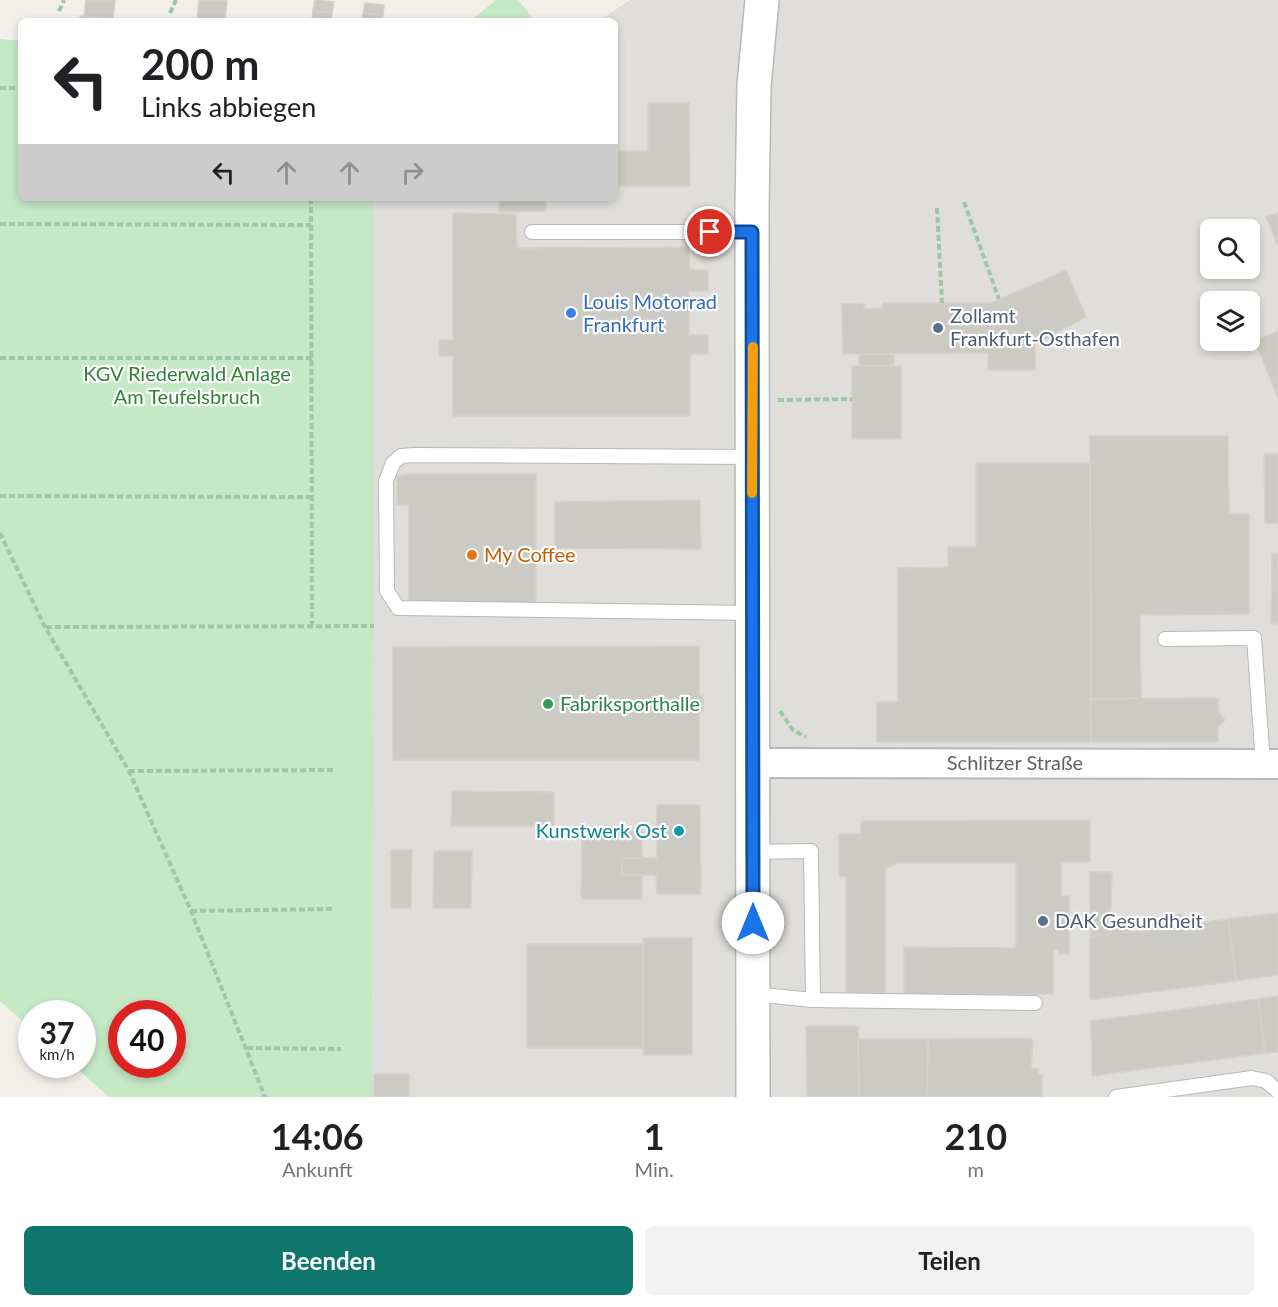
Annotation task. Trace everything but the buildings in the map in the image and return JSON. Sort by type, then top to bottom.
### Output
[{"type":"street","points":[[753,1097],[752,232],[754,86],[762,0]]},
{"type":"street","name":"Schlitzer Straße","points":[[752,763],[1270,764]]},
{"type":"lane","points":[[532,232],[752,232]]},
{"type":"lane","points":[[752,457],[414,455],[401,456],[393,463],[386,481],[387,591],[398,608],[752,613]]},
{"type":"lane","points":[[1165,639],[1254,638],[1270,764]]},
{"type":"lane","points":[[752,852],[811,851],[813,1000]]},
{"type":"lane","points":[[753,994],[813,1000],[1035,1003]]},
{"type":"lane","points":[[1116,1097],[1252,1078],[1266,1081],[1278,1091]]},
{"type":"path","points":[[59,11],[64,0]]},
{"type":"path","points":[[170,13],[176,0]]},
{"type":"path","points":[[0,88],[18,88]]},
{"type":"path","points":[[311,201],[312,626]]},
{"type":"path","points":[[964,202],[999,299]]},
{"type":"path","points":[[936,208],[942,303]]},
{"type":"path","points":[[0,224],[311,225]]},
{"type":"path","points":[[0,358],[312,358]]},
{"type":"path","points":[[753,401],[852,399]]},
{"type":"path","points":[[0,496],[312,497]]},
{"type":"path","points":[[0,534],[45,627],[129,771],[192,911],[265,1097]]},
{"type":"path","points":[[45,627],[374,626]]},
{"type":"path","points":[[129,771],[334,770]]},
{"type":"path","points":[[192,911],[332,909]]},
{"type":"path","points":[[247,1048],[341,1049]]},
{"type":"shaded area","points":[[630,0],[1278,0],[1278,1097],[372,1097],[375,201],[618,201],[618,18],[603,18]]},
{"type":"green space","points":[[496,0],[518,0],[533,18],[474,18]]},
{"type":"green space","name":"KGV Riederwald Anlage Am Teufelsbruch","points":[[0,39],[18,41],[18,201],[375,201],[372,1097],[109,1097],[88,1078],[96,1078],[96,1000],[18,1000],[18,1017],[0,1001]]},
{"type":"slow traffic","points":[[752,493],[753,347]]},
{"type":"place","name":"Louis Motorrad Frankfurt","points":[[571,313]]},
{"type":"place","name":"Zollamt Frankfurt-Osthafen","points":[[938,328]]},
{"type":"place","name":"My Coffee","points":[[472,555]]},
{"type":"place","name":"Fabriksporthalle","points":[[548,704]]},
{"type":"place","name":"Kunstwerk Ost","points":[[679,831]]},
{"type":"place","name":"DAK Gesundheit","points":[[1043,921]]},
{"type":"route","points":[[710,232],[752,232],[753,923]]}]
